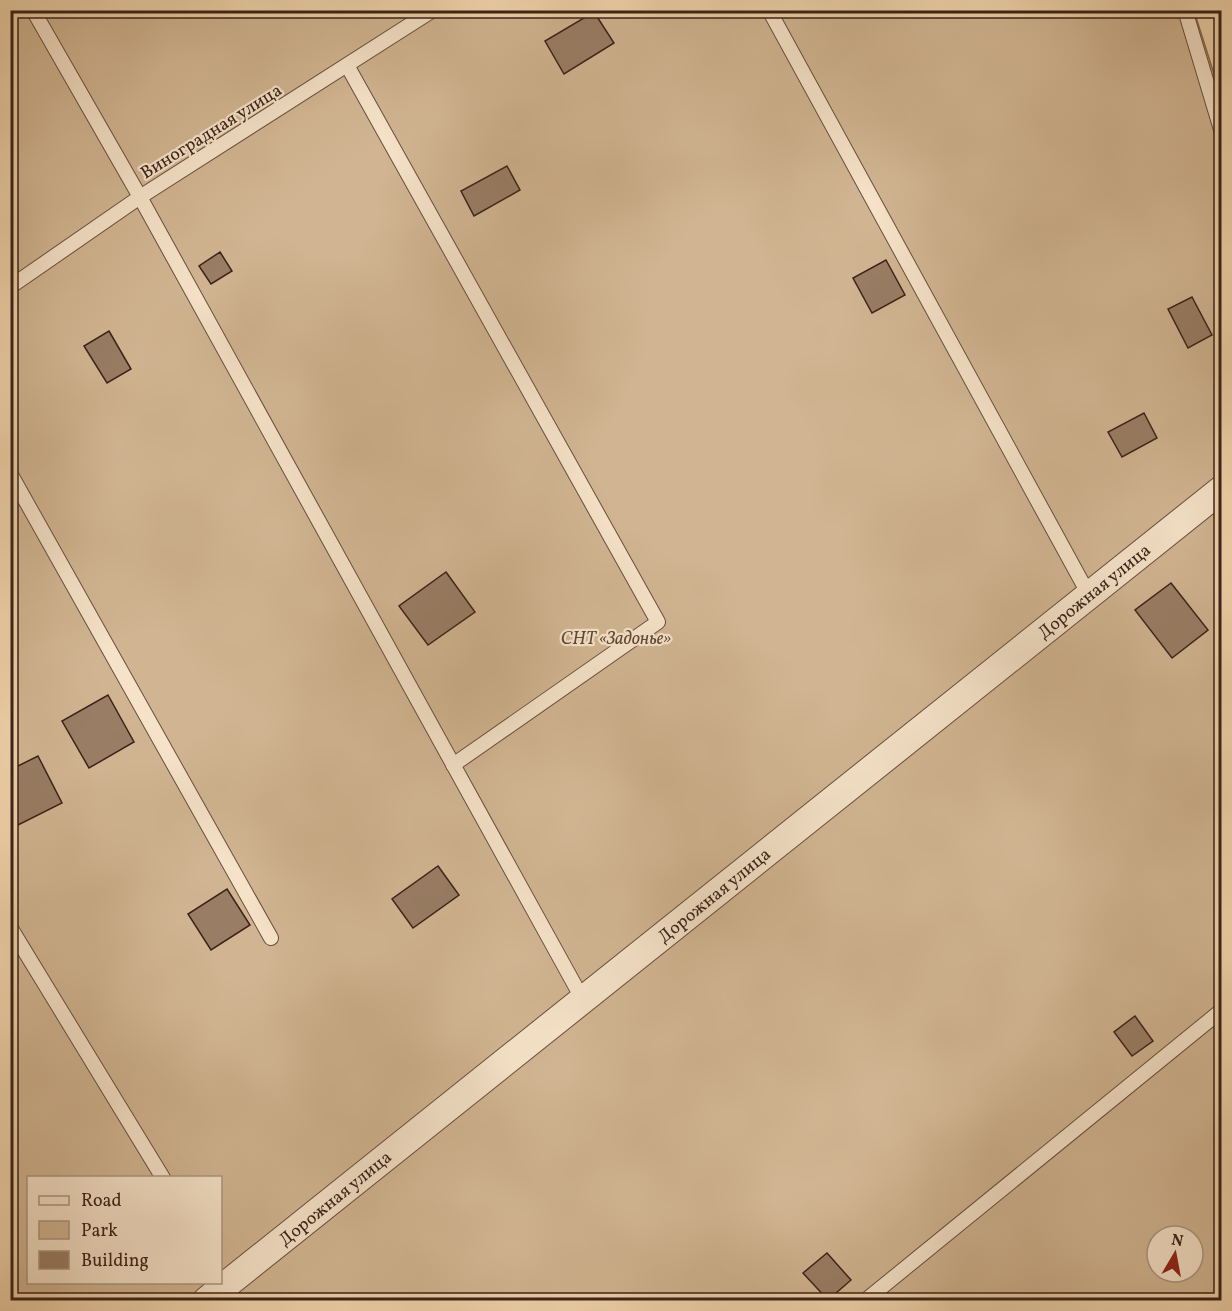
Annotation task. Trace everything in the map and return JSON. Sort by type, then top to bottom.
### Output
[{"type":"street","name":"Дорожная улица","points":[[222,1283],[583,1000],[1221,489]]},
{"type":"lane","points":[[33,10],[140,196],[583,1000]]},
{"type":"lane","name":"Виноградная улица","points":[[10,287],[140,196],[348,67],[434,10]]},
{"type":"lane","points":[[769,10],[1089,595]]},
{"type":"lane","points":[[1185,10],[1221,133]]},
{"type":"lane","points":[[348,67],[658,622],[453,765]]},
{"type":"lane","points":[[10,473],[271,938]]},
{"type":"lane","points":[[10,927],[162,1176]]},
{"type":"lane","points":[[866,1300],[1221,1010]]},
{"type":"green space","name":"СНТ «Задонье»","points":[[10,11],[1194,11],[1222,99],[1221,1300],[11,1300]]},
{"type":"building","points":[[594,12],[614,43],[564,74],[545,41]]},
{"type":"building","points":[[507,166],[520,190],[474,216],[461,191]]},
{"type":"building","points":[[220,252],[232,271],[211,284],[199,266]]},
{"type":"building","points":[[886,260],[905,295],[872,313],[853,278]]},
{"type":"building","points":[[1192,297],[1212,335],[1188,348],[1168,309]]},
{"type":"building","points":[[109,331],[131,369],[107,383],[84,346]]},
{"type":"building","points":[[1144,413],[1157,438],[1122,457],[1108,432]]},
{"type":"building","points":[[446,572],[475,612],[428,645],[399,606]]},
{"type":"building","points":[[1171,583],[1208,630],[1172,658],[1135,610]]},
{"type":"building","points":[[108,695],[134,742],[89,768],[62,721]]},
{"type":"building","points":[[38,756],[62,803],[10,829],[10,770]]},
{"type":"building","points":[[438,866],[459,895],[413,928],[392,899]]},
{"type":"building","points":[[227,889],[250,925],[211,950],[188,914]]},
{"type":"building","points":[[1135,1016],[1153,1041],[1132,1056],[1114,1032]]},
{"type":"building","points":[[827,1253],[851,1280],[828,1300],[803,1273]]}]
